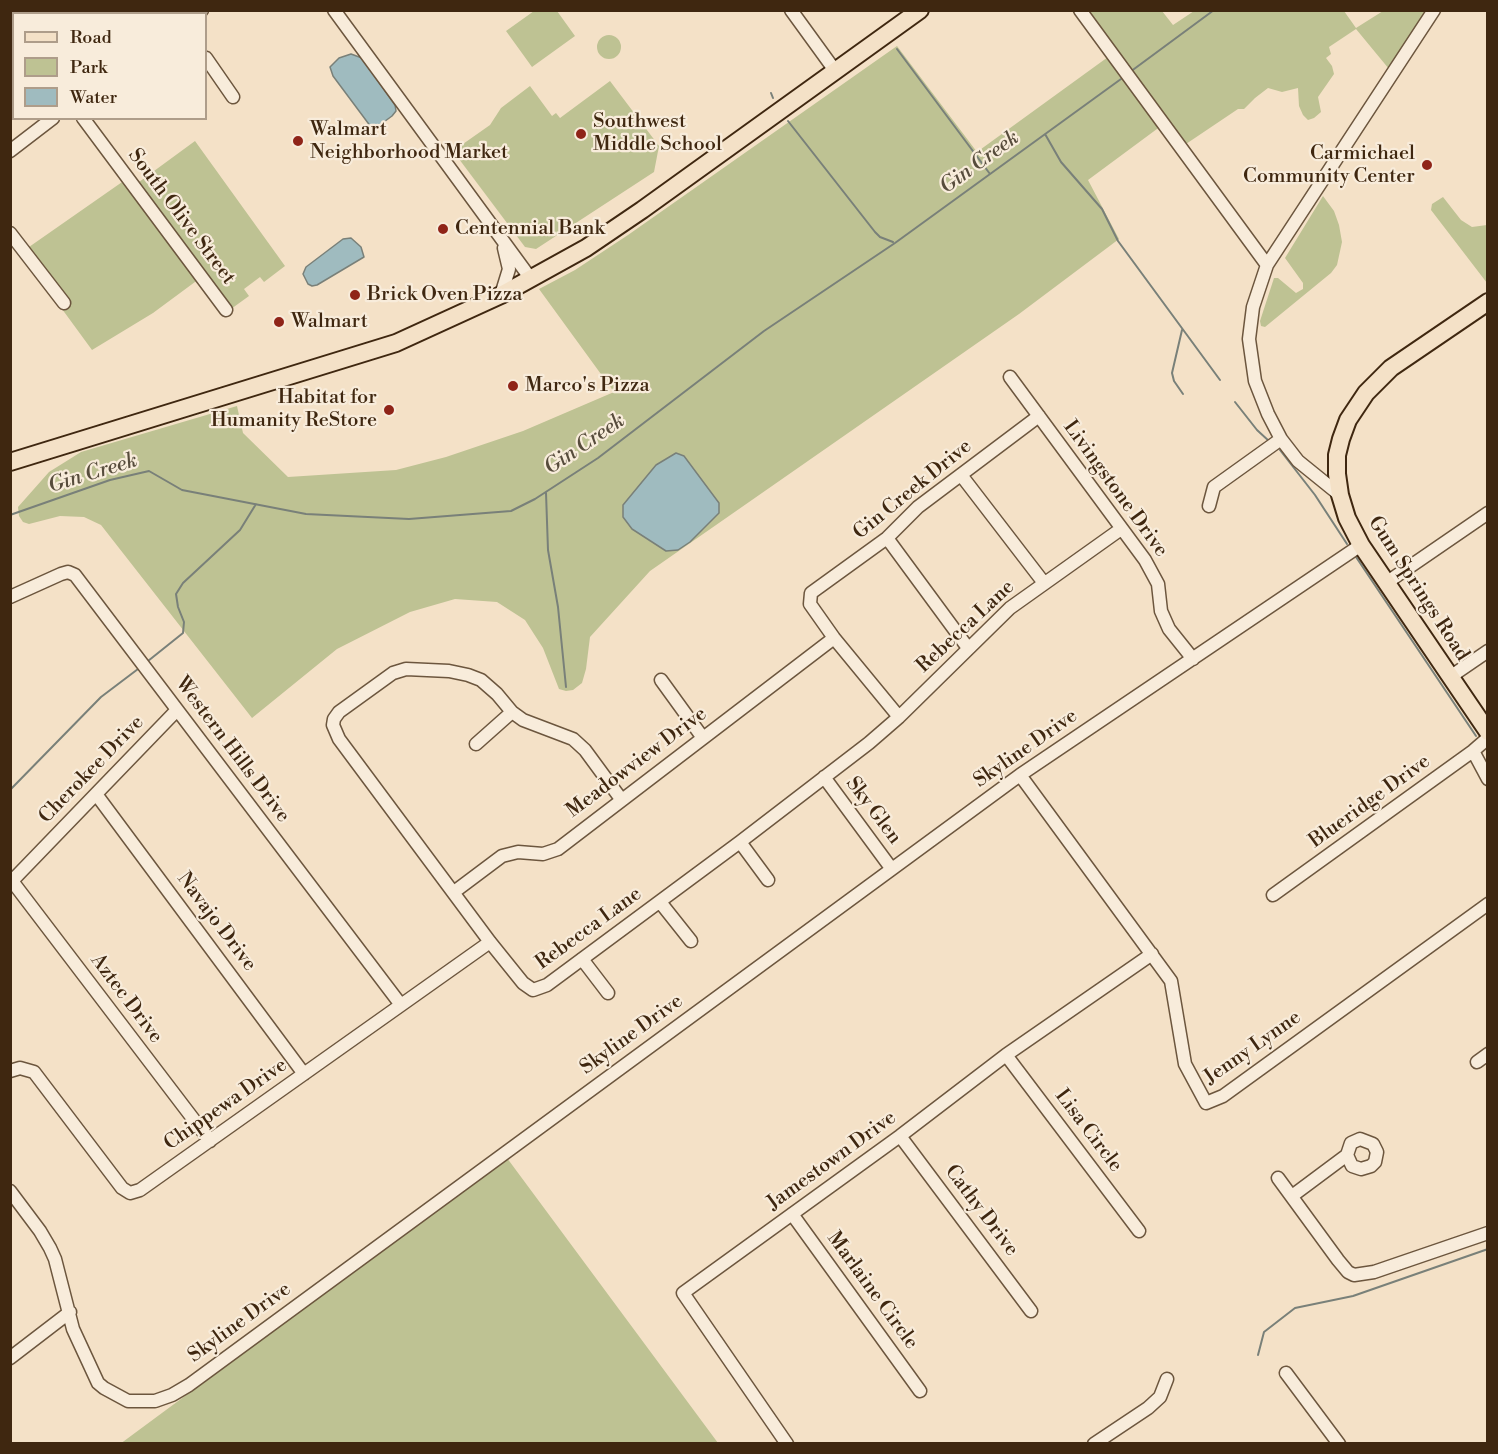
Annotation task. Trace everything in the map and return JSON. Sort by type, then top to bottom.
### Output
[{"type":"main road","points":[[10,462],[396,343],[501,296],[586,248],[920,10]]},
{"type":"main road","name":"Gum Springs Road","points":[[1488,302],[1391,368],[1366,393],[1348,420],[1339,447],[1337,474],[1347,518],[1360,545],[1488,732]]},
{"type":"street","points":[[791,10],[836,72]]},
{"type":"street","points":[[1080,10],[1267,265]]},
{"type":"street","points":[[1340,495],[1298,461],[1281,439],[1268,414],[1255,381],[1250,339],[1253,307],[1267,265],[1434,10]]},
{"type":"street","points":[[340,13],[531,279]]},
{"type":"street","points":[[207,59],[233,98]]},
{"type":"street","points":[[10,151],[50,120]]},
{"type":"street","name":"South Olive Street","points":[[84,120],[226,309]]},
{"type":"street","points":[[10,233],[64,303]]},
{"type":"street","points":[[500,235],[507,254],[509,269],[501,296]]},
{"type":"street","name":"Livingstone Drive","points":[[1010,377],[1153,573],[1158,584],[1161,612],[1169,629],[1193,659]]},
{"type":"street","name":"Gin Creek Drive","points":[[834,638],[810,604],[811,593],[887,538],[918,507],[1039,416]]},
{"type":"street","points":[[1209,506],[1214,487],[1281,439]]},
{"type":"street","points":[[961,475],[1044,583]]},
{"type":"street","points":[[1386,583],[1486,517]]},
{"type":"street","name":"Rebecca Lane","points":[[621,799],[585,750],[573,739],[523,720],[512,712],[497,694],[474,677],[449,671],[406,669],[382,680],[339,711],[334,718],[334,732],[490,942],[523,983],[533,990],[547,985],[824,777],[899,717],[1010,608],[1121,529]]},
{"type":"street","points":[[887,538],[968,648]]},
{"type":"street","name":"Skyline Drive","points":[[10,1191],[50,1248],[73,1329],[93,1375],[104,1388],[128,1401],[155,1401],[172,1395],[189,1385],[1020,775],[1360,545]]},
{"type":"street","name":"Western Hills Drive","points":[[10,597],[61,574],[68,572],[75,575],[401,1005]]},
{"type":"street","points":[[834,638],[899,717]]},
{"type":"street","name":"Meadowview Drive","points":[[454,892],[502,856],[518,852],[543,854],[558,849],[834,638]]},
{"type":"street","points":[[1450,677],[1488,651]]},
{"type":"street","points":[[660,680],[703,738]]},
{"type":"street","name":"Cherokee Drive","points":[[11,882],[177,710]]},
{"type":"street","points":[[476,744],[512,712]]},
{"type":"street","name":"Blueridge Drive","points":[[1273,895],[1473,752],[1488,738]]},
{"type":"street","points":[[1473,752],[1488,779]]},
{"type":"street","name":"Jenny Lynne","points":[[1020,775],[1171,981],[1185,1064],[1206,1103],[1223,1096],[1488,904]]},
{"type":"street","name":"Sky Glen","points":[[824,777],[891,868]]},
{"type":"street","name":"Navajo Drive","points":[[96,794],[304,1074]]},
{"type":"street","points":[[740,842],[768,880]]},
{"type":"street","name":"Aztec Drive","points":[[11,882],[210,1141]]},
{"type":"street","points":[[660,902],[691,941]]},
{"type":"street","name":"Chippewa Drive","points":[[10,1071],[20,1068],[34,1072],[122,1188],[130,1193],[140,1190],[490,942]]},
{"type":"street","name":"Jamestown Drive","points":[[786,1443],[683,1293],[900,1136],[1006,1055],[1152,954]]},
{"type":"street","points":[[582,959],[608,993]]},
{"type":"street","points":[[1477,1062],[1488,1054]]},
{"type":"street","name":"Lisa Circle","points":[[1006,1055],[1139,1231]]},
{"type":"street","name":"Cathy Drive","points":[[900,1136],[1030,1311]]},
{"type":"street","points":[[1292,1196],[1347,1155]]},
{"type":"street","points":[[1278,1178],[1338,1260],[1348,1272],[1354,1275],[1374,1272],[1488,1233]]},
{"type":"street","name":"Marlaine Circle","points":[[792,1214],[920,1391]]},
{"type":"street","points":[[10,1358],[70,1312]]},
{"type":"street","points":[[1286,1373],[1338,1443]]},
{"type":"street","points":[[1094,1443],[1148,1408],[1160,1397],[1167,1379]]},
{"type":"green space","points":[[534,11],[557,11],[575,36],[532,67],[506,31]]},
{"type":"green space","points":[[1072,11],[1162,11],[1173,25],[1194,11],[1344,11],[1356,28],[1383,11],[1429,11],[1389,69],[1356,29],[1329,47],[1331,54],[1326,58],[1334,74],[1318,97],[1321,112],[1314,118],[1308,120],[1303,115],[1299,106],[1298,88],[1282,92],[1268,88],[1244,109],[1238,109],[1183,146],[1161,126],[1088,180],[1119,239],[1019,314],[650,571],[590,637],[582,683],[573,690],[559,689],[543,648],[525,620],[497,602],[455,599],[410,612],[337,649],[252,718],[101,525],[84,517],[60,516],[29,524],[23,522],[19,516],[18,507],[49,472],[81,452],[237,406],[243,433],[288,477],[396,470],[446,457],[523,431],[614,392],[539,289],[575,270],[628,235],[897,46],[977,152],[1108,57]]},
{"type":"green space","points":[[609,35],[614,36],[620,42],[620,52],[614,58],[609,59],[604,58],[598,52],[597,47],[598,42],[604,36]]},
{"type":"green space","points":[[610,81],[659,146],[654,172],[536,249],[525,247],[453,151],[490,125],[501,108],[530,86],[552,116],[556,113],[560,118]]},
{"type":"green space","points":[[195,141],[285,266],[264,282],[260,277],[244,289],[249,296],[231,309],[139,182]]},
{"type":"green space","points":[[125,180],[199,279],[153,313],[92,350],[62,309],[69,303],[69,300],[29,247]]},
{"type":"green space","points":[[1323,196],[1334,211],[1339,225],[1342,242],[1337,265],[1331,273],[1265,327],[1261,326],[1260,321],[1274,278],[1278,278],[1296,293],[1303,289],[1303,283],[1285,258]]},
{"type":"green space","points":[[1443,197],[1461,220],[1472,227],[1487,225],[1487,283],[1431,210],[1432,204]]},
{"type":"green space","points":[[507,1158],[718,1443],[120,1444]]},
{"type":"water","points":[[351,54],[362,58],[395,105],[396,111],[392,116],[377,127],[371,127],[333,76],[330,67],[339,58]]},
{"type":"water","points":[[351,238],[361,247],[364,257],[317,285],[308,284],[303,274],[306,267],[343,239]]},
{"type":"water","points":[[676,453],[684,456],[719,503],[719,513],[690,542],[678,550],[666,551],[632,529],[623,517],[623,505],[656,465]]},
{"type":"waterway","name":"Gin Creek","points":[[1130,72],[1214,10]]},
{"type":"waterway","points":[[897,49],[990,174]]},
{"type":"waterway","name":"Gin Creek","points":[[10,515],[110,480],[149,471],[182,490],[306,514],[409,519],[511,511],[535,499],[598,458],[764,331],[895,243],[1121,79]]},
{"type":"waterway","points":[[771,93],[773,98]]},
{"type":"waterway","points":[[788,121],[875,232],[880,237],[893,242]]},
{"type":"waterway","points":[[1045,134],[1061,162],[1102,209],[1118,241],[1220,380]]},
{"type":"waterway","points":[[1182,330],[1172,373],[1174,381],[1183,394]]},
{"type":"waterway","points":[[1235,402],[1257,430],[1270,442]]},
{"type":"waterway","points":[[1280,450],[1315,495],[1347,544]]},
{"type":"waterway","points":[[546,493],[548,550],[558,607],[566,687]]},
{"type":"waterway","points":[[148,661],[183,633],[184,622],[176,594],[183,583],[240,530],[256,504]]},
{"type":"waterway","points":[[1354,554],[1476,736]]},
{"type":"waterway","points":[[10,790],[101,697],[138,669]]},
{"type":"waterway","points":[[1258,1355],[1264,1332],[1295,1308],[1353,1296],[1488,1249]]},
{"type":"place","name":"Southwest Middle School","points":[[581,134]]},
{"type":"place","name":"Walmart Neighborhood Market","points":[[298,141]]},
{"type":"place","name":"Carmichael Community Center","points":[[1427,165]]},
{"type":"place","name":"Centennial Bank","points":[[443,229]]},
{"type":"place","name":"Brick Oven Pizza","points":[[355,295]]},
{"type":"place","name":"Walmart","points":[[279,322]]},
{"type":"place","name":"Marco's Pizza","points":[[513,386]]},
{"type":"place","name":"Habitat for Humanity ReStore","points":[[389,410]]}]
